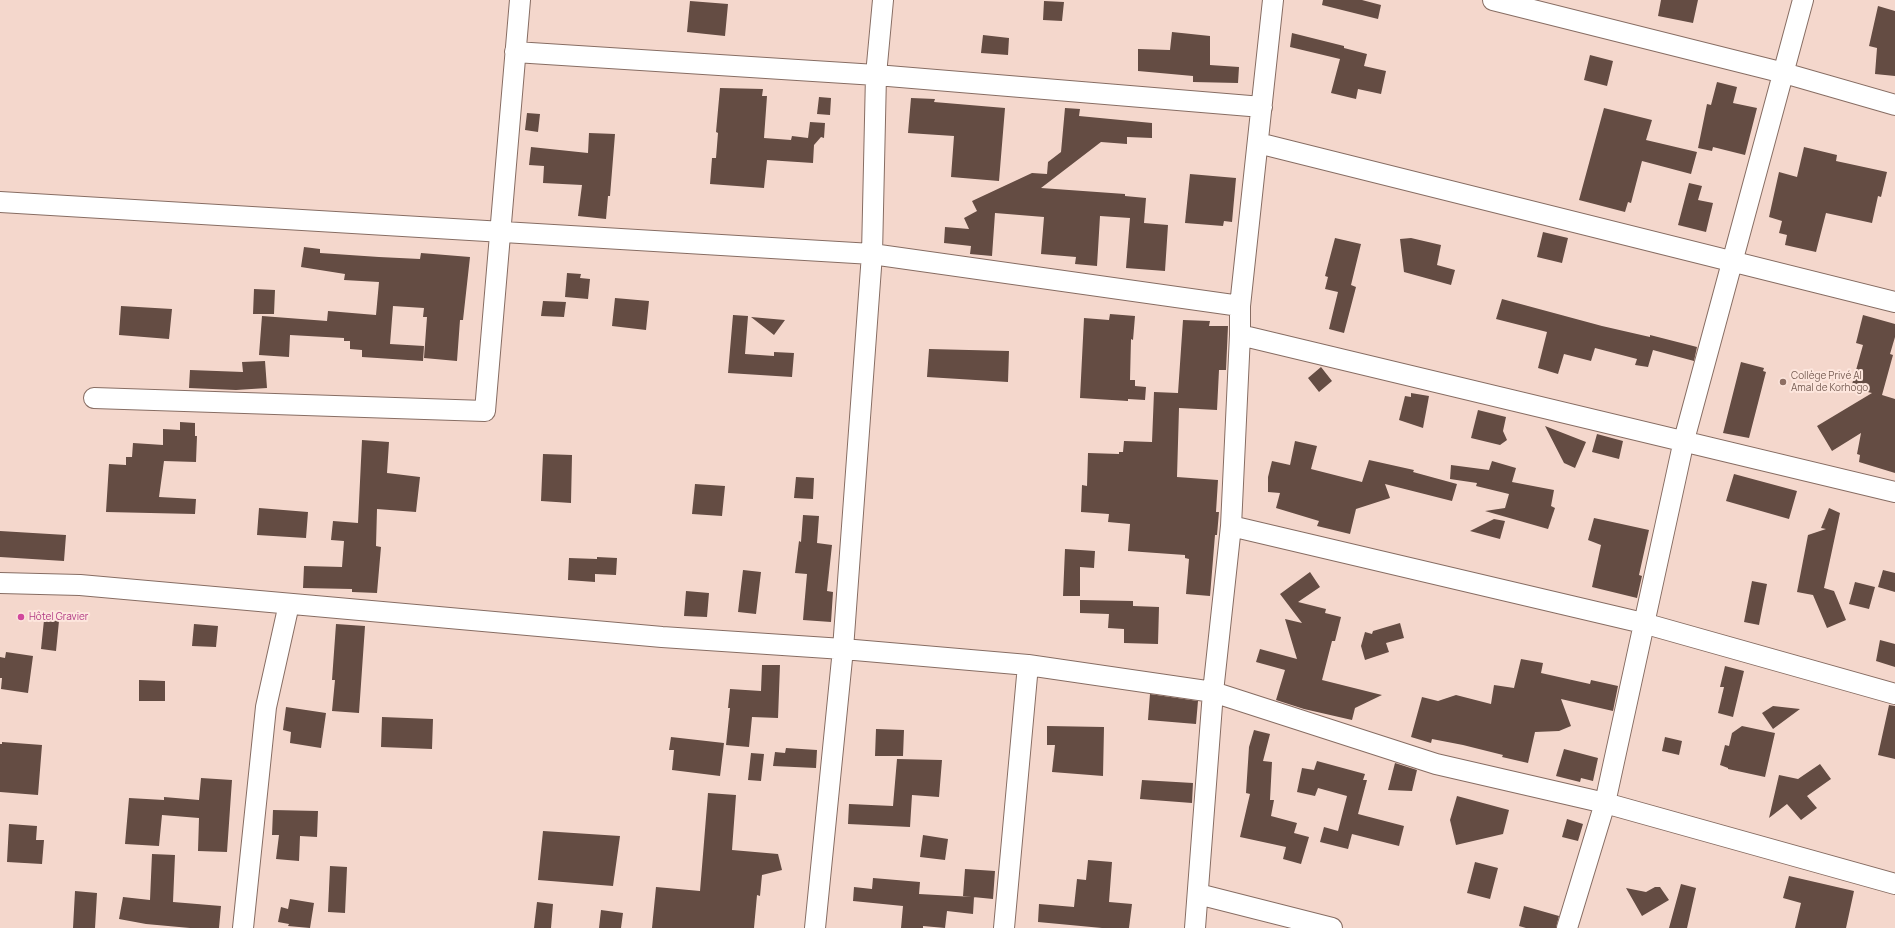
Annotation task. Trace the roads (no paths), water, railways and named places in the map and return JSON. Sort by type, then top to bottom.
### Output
[{"type":"street","points":[[94,398],[486,411],[520,0]]},
{"type":"street","points":[[815,928],[844,649],[872,254],[876,75],[883,0]]},
{"type":"street","points":[[1195,928],[1213,692],[1230,526],[1240,335],[1240,306],[1273,0]]},
{"type":"street","points":[[1567,928],[1605,803],[1684,440],[1731,261],[1803,0]]},
{"type":"street","points":[[1504,2],[1784,73],[1895,105]]},
{"type":"street","points":[[516,52],[876,75],[1262,107]]},
{"type":"street","points":[[1258,142],[1895,302]]},
{"type":"street","points":[[0,202],[872,254],[1240,306]]},
{"type":"street","points":[[1240,335],[1684,440],[1895,492]]},
{"type":"street","points":[[1230,526],[1643,623],[1895,694]]},
{"type":"street","points":[[0,583],[80,585],[662,637],[844,649],[1028,664],[1213,692],[1436,764],[1605,803],[1895,884]]},
{"type":"street","points":[[243,928],[266,706],[289,604]]},
{"type":"street","points":[[1004,928],[1028,664]]},
{"type":"street","points":[[1198,894],[1332,928]]},
{"type":"place","name":"Collège Privé Al Amal de Korhogo","points":[[1783,382]]},
{"type":"place","name":"Hôtel Gravier","points":[[21,617]]}]
